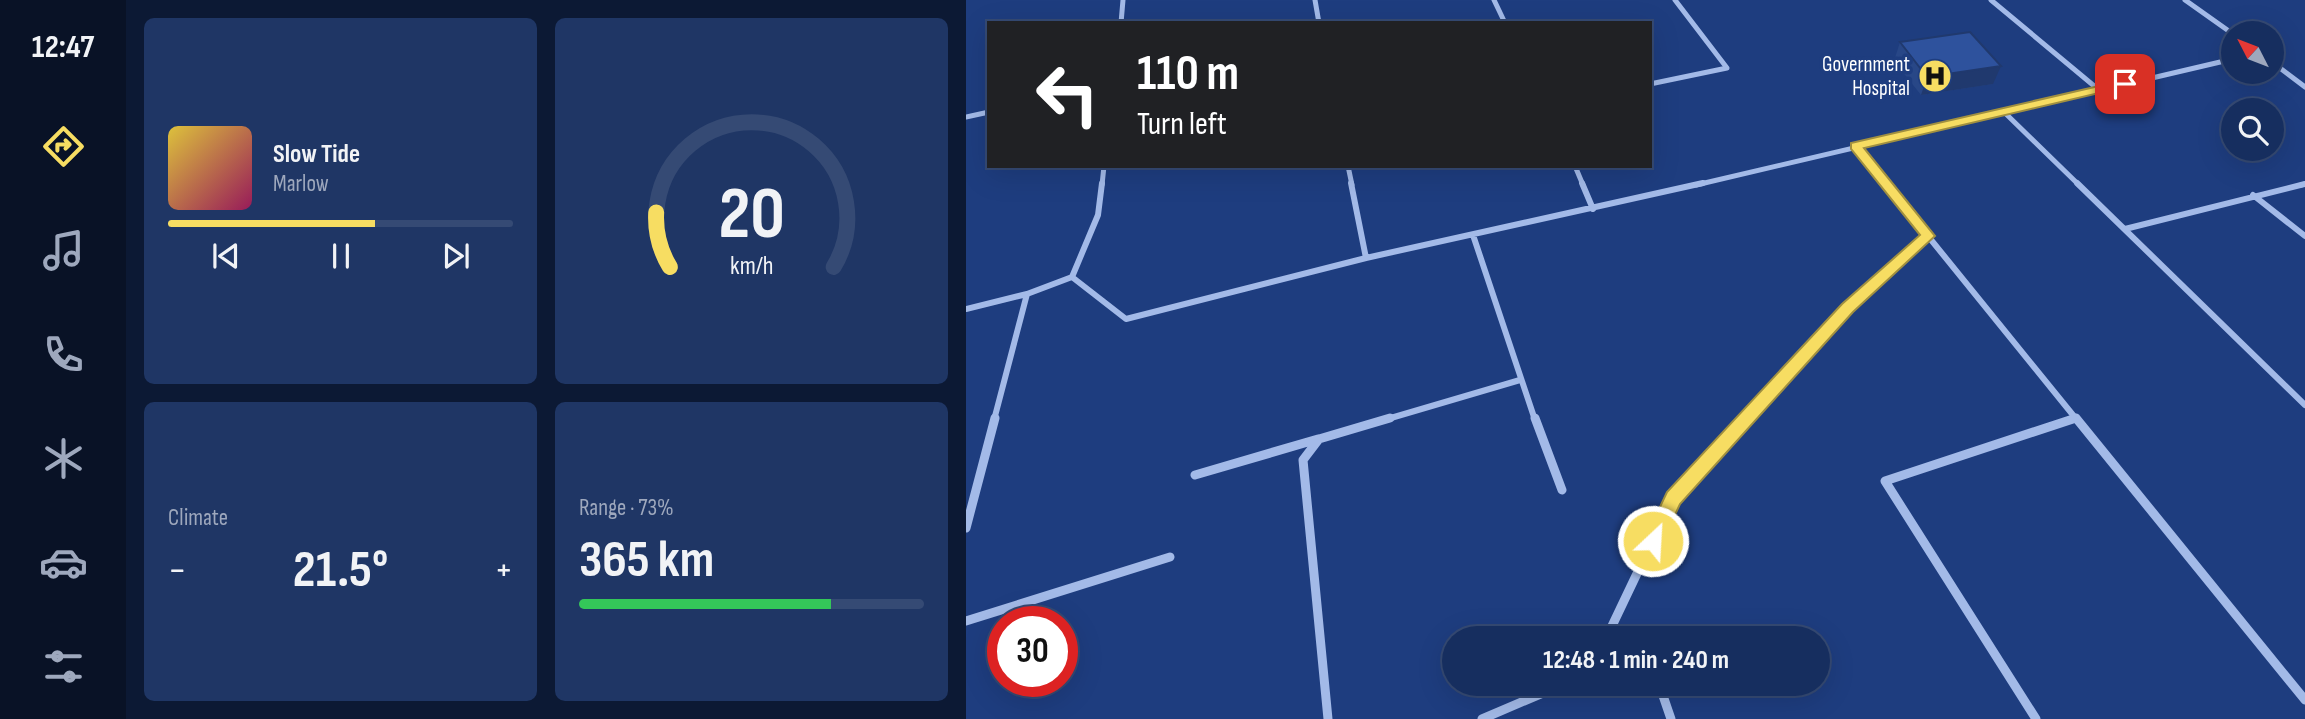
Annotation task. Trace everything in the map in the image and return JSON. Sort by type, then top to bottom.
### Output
[{"type":"street","points":[[1121,21],[1123,0]]},
{"type":"street","points":[[1315,0],[1320,21]]},
{"type":"street","points":[[1494,0],[1504,21]]},
{"type":"street","points":[[1652,84],[1727,68],[1675,0]]},
{"type":"street","points":[[1991,0],[2098,90]]},
{"type":"street","points":[[2185,0],[2221,26]]},
{"type":"street","points":[[1072,277],[1126,319],[1366,258],[1593,209],[2221,62]]},
{"type":"street","points":[[2284,71],[2305,87]]},
{"type":"street","points":[[966,117],[987,112]]},
{"type":"street","points":[[2004,112],[2305,405]]},
{"type":"street","points":[[1855,146],[2305,700]]},
{"type":"street","points":[[966,309],[1027,294],[1072,277],[1098,215],[1104,168]]},
{"type":"street","points":[[1348,168],[1366,258]]},
{"type":"street","points":[[1576,168],[1593,209]]},
{"type":"street","points":[[2125,229],[2305,184]]},
{"type":"street","points":[[2253,195],[2305,236]]},
{"type":"street","points":[[1473,235],[1520,380],[1562,491]]},
{"type":"street","points":[[1612,626],[1673,498],[1848,308],[1928,236]]},
{"type":"street","points":[[966,528],[1027,294]]},
{"type":"street","points":[[1195,475],[1520,380]]},
{"type":"street","points":[[2036,719],[1885,481],[2076,418]]},
{"type":"street","points":[[1319,439],[1303,460],[1328,719]]},
{"type":"street","points":[[966,621],[1171,557]]},
{"type":"street","points":[[1482,719],[1536,696]]},
{"type":"street","points":[[1663,696],[1671,719]]},
{"type":"building","points":[[1970,32],[2001,66],[1927,77],[1900,42]]},
{"type":"place","name":"Government Hospital","points":[[1935,76]]},
{"type":"route","points":[[1653,541],[1673,498],[1848,308],[1928,236],[1855,146],[2125,84]]}]
